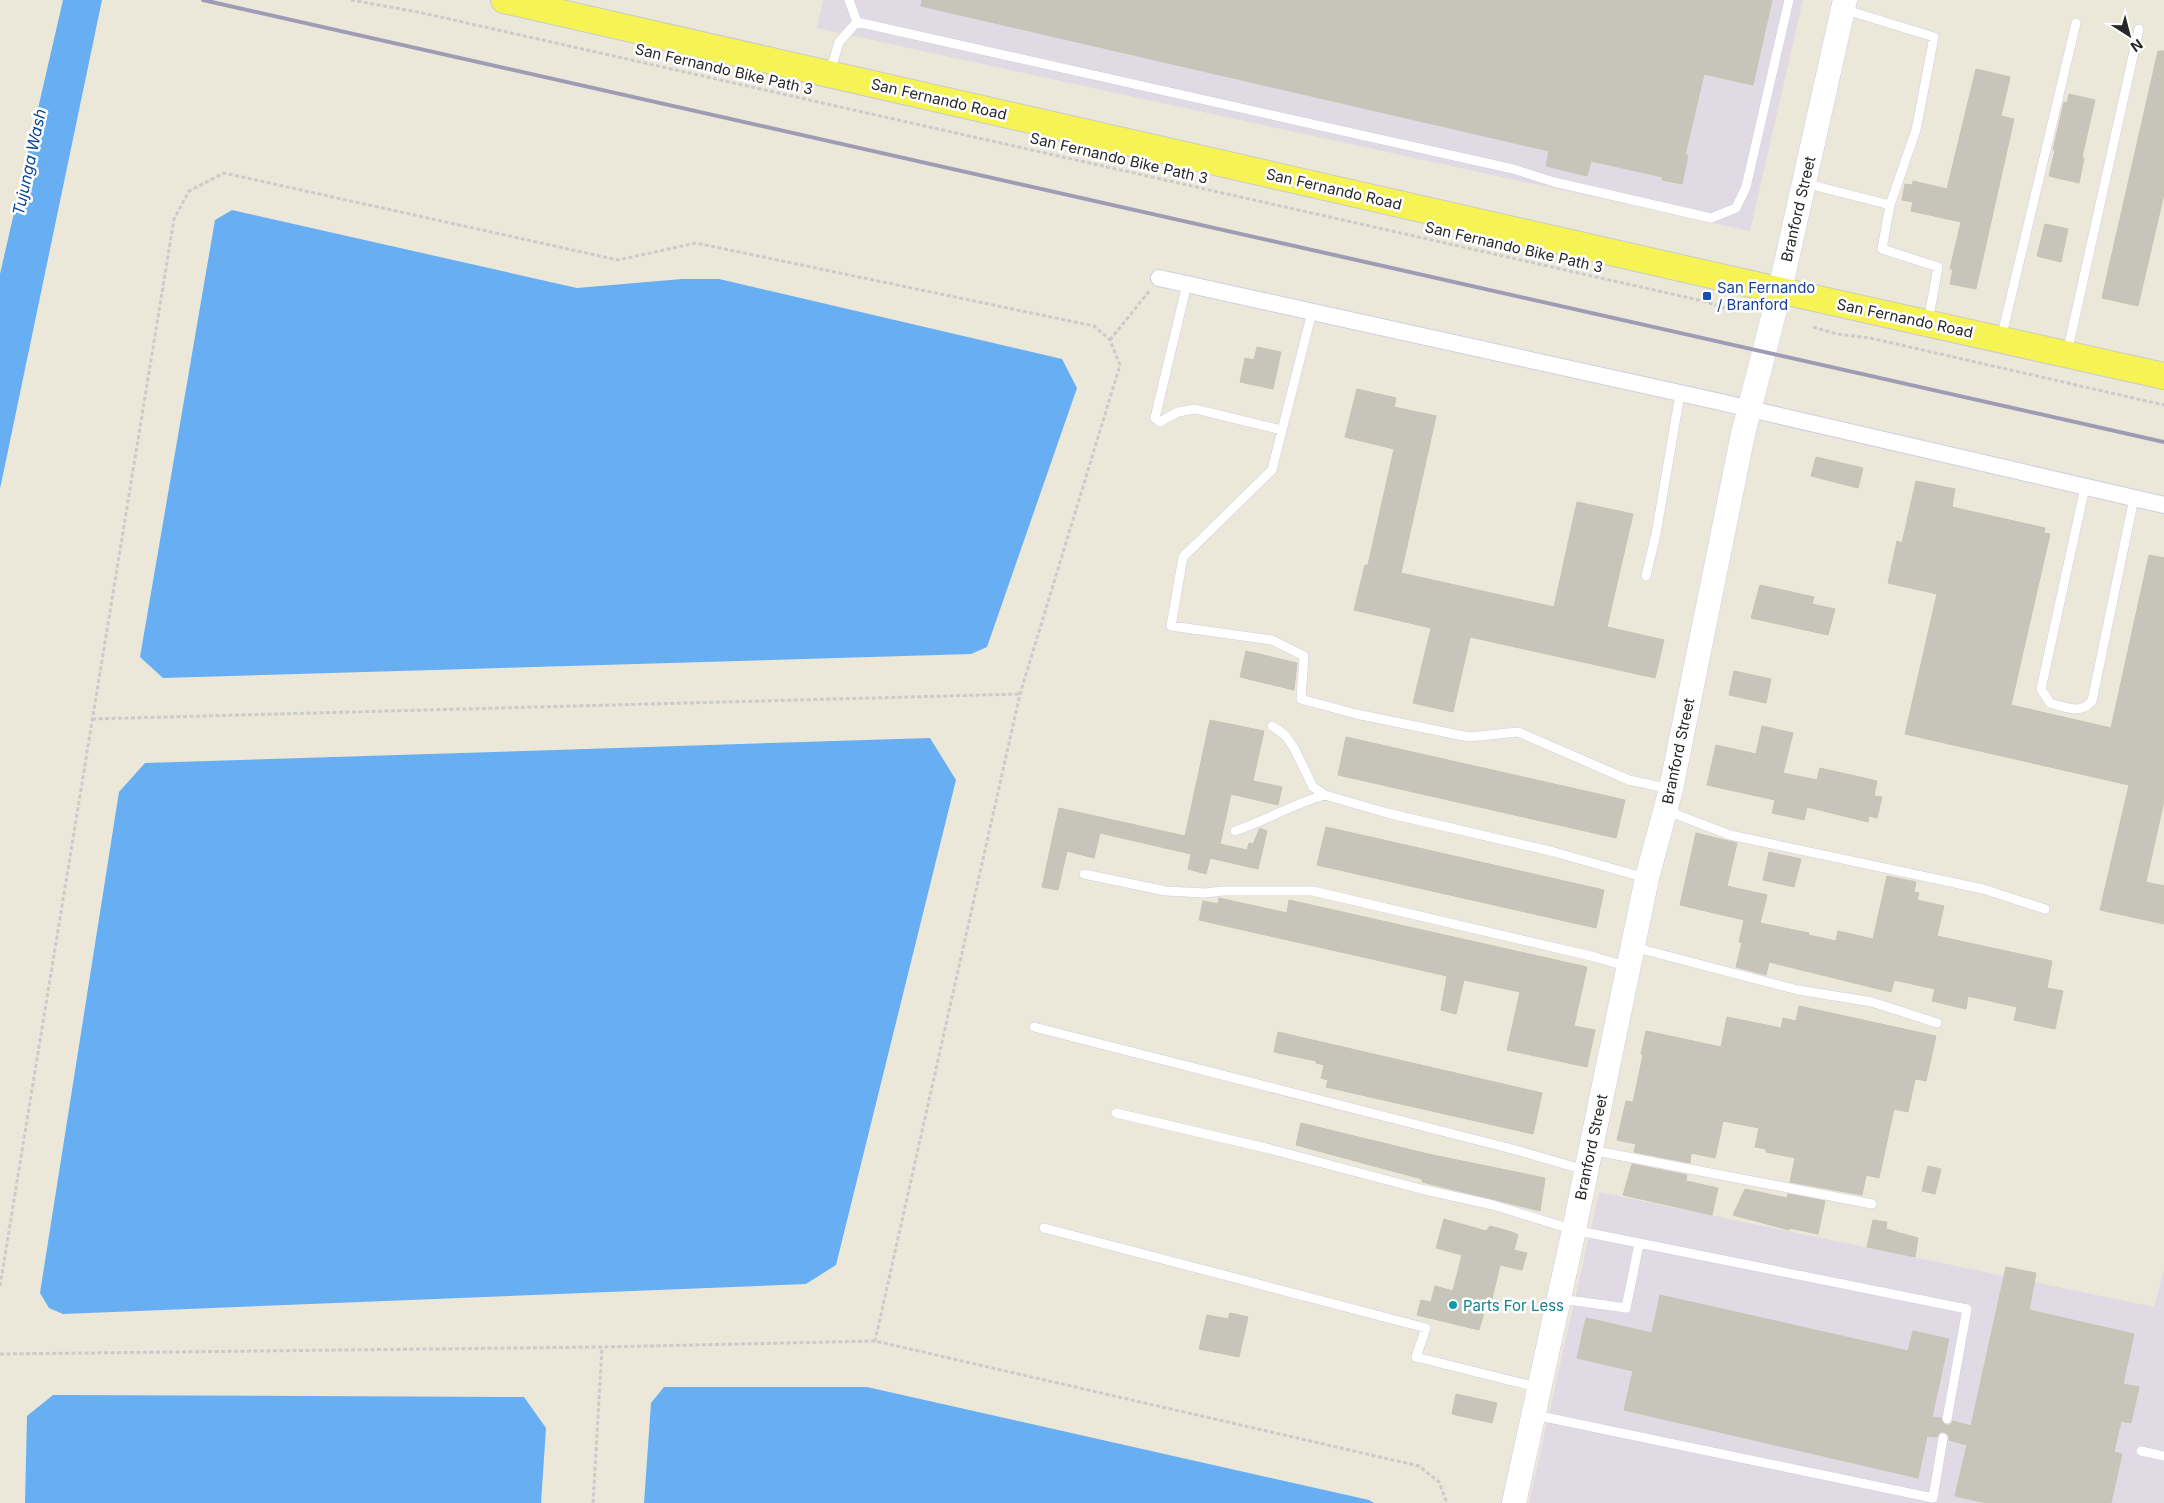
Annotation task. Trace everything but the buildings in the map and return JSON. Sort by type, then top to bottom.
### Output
[{"type":"main road","name":"San Fernando Road","points":[[504,0],[2164,376]]},
{"type":"main road","name":"Branford Street","points":[[1514,1503],[1535,1415],[1647,878],[1668,800],[1741,444],[1780,290],[1844,5]]},
{"type":"street","points":[[1160,278],[1680,394],[2164,506]]},
{"type":"lane","points":[[849,0],[857,22]]},
{"type":"lane","points":[[857,22],[1504,166],[1554,182],[1711,218],[1736,208],[1746,187],[1788,0]]},
{"type":"lane","points":[[1844,5],[1934,37],[1916,130],[1890,205],[1882,249],[1938,267],[1928,323]]},
{"type":"lane","points":[[830,74],[839,42],[857,22]]},
{"type":"lane","points":[[2001,339],[2076,23]]},
{"type":"lane","points":[[2067,354],[2139,29]]},
{"type":"lane","points":[[1804,183],[1890,205]]},
{"type":"lane","points":[[1187,284],[1155,418],[1160,422],[1178,412],[1196,409],[1282,430]]},
{"type":"lane","points":[[1312,312],[1272,470],[1183,557],[1171,626],[1272,640],[1304,656],[1301,699],[1356,714],[1469,737],[1518,732],[1630,780],[1730,835],[1983,889],[2045,909]]},
{"type":"lane","points":[[1646,576],[1680,394]]},
{"type":"lane","points":[[2085,487],[2040,688],[2050,704],[2078,710],[2084,709],[2092,701],[2134,498]]},
{"type":"lane","points":[[1272,726],[1285,735],[1294,748],[1313,787],[1325,795],[1387,812],[1562,854],[1647,878]]},
{"type":"lane","points":[[1235,831],[1258,823],[1304,801],[1325,795]]},
{"type":"lane","points":[[1084,874],[1166,891],[1205,893],[1222,891],[1313,892],[1595,957],[1631,957],[1798,990],[1872,1002],[1937,1023]]},
{"type":"lane","points":[[1034,1027],[1516,1150],[1872,1204]]},
{"type":"lane","points":[[1116,1113],[1318,1160],[1421,1190],[1493,1205],[1574,1230],[1967,1309],[1947,1419]]},
{"type":"lane","points":[[1044,1228],[1426,1328],[1416,1357],[1540,1388]]},
{"type":"lane","points":[[1558,1299],[1626,1308],[1640,1244]]},
{"type":"lane","points":[[1535,1415],[1932,1498],[1943,1438]]},
{"type":"lane","points":[[2141,1451],[2164,1456]]},
{"type":"path","name":"San Fernando Bike Path 3","points":[[351,0],[418,12],[1703,301],[1734,311]]},
{"type":"path","points":[[0,1286],[174,219],[188,191],[224,173],[618,260],[696,243],[1094,326],[1110,340],[1120,366],[1020,694],[875,1341]]},
{"type":"path","points":[[1110,340],[1160,278]]},
{"type":"path","points":[[1813,327],[1837,334],[1870,338],[2164,405]]},
{"type":"path","points":[[92,719],[1020,694]]},
{"type":"path","points":[[0,1354],[602,1347],[875,1341],[1418,1466],[1439,1482],[1447,1503]]},
{"type":"path","points":[[592,1503],[602,1347]]},
{"type":"shaded area","points":[[823,0],[1803,0],[1750,231],[817,28]]},
{"type":"shaded area","points":[[1599,1192],[2154,1307],[2164,1270],[2164,1503],[1529,1503]]},
{"type":"water","name":"Tujunga Wash","points":[[63,0],[102,0],[0,489],[0,274]]},
{"type":"water","points":[[232,210],[577,288],[682,279],[719,279],[1062,359],[1077,388],[987,647],[971,654],[163,678],[140,657],[215,220]]},
{"type":"water","points":[[930,738],[956,780],[836,1265],[806,1284],[63,1314],[49,1308],[40,1293],[119,792],[145,763]]},
{"type":"water","points":[[664,1387],[867,1387],[1369,1500],[1374,1503],[644,1503],[651,1403]]},
{"type":"water","points":[[53,1395],[524,1397],[546,1428],[541,1503],[25,1503],[27,1416]]},
{"type":"railway","points":[[203,0],[2164,442]]},
{"type":"place","name":"San Fernando / Branford","points":[[1707,296]]},
{"type":"place","name":"Parts For Less","points":[[1453,1305]]}]
